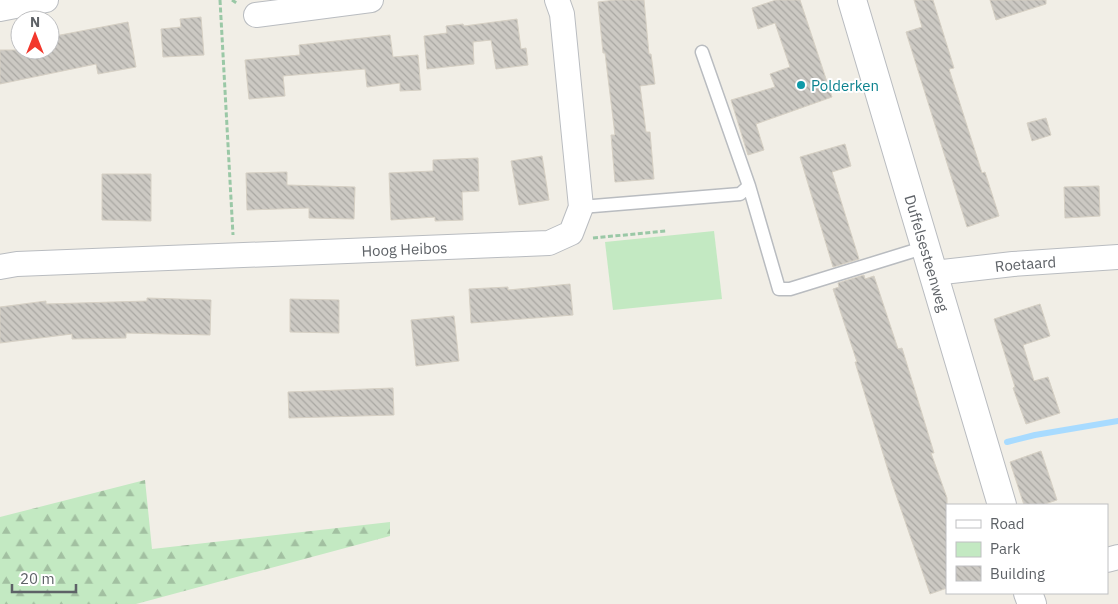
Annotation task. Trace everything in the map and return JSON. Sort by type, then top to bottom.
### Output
[{"type":"street","points":[[0,10],[46,0]]},
{"type":"street","points":[[256,15],[371,0]]},
{"type":"street","points":[[557,0],[562,14],[580,207],[571,233]]},
{"type":"street","name":"Duffelsesteenweg","points":[[852,0],[1002,504]]},
{"type":"street","name":"Hoog Heibos","points":[[0,267],[17,264],[549,244],[571,233]]},
{"type":"street","name":"Roetaard","points":[[934,273],[1014,264],[1118,257]]},
{"type":"lane","points":[[702,52],[749,186],[779,289],[790,289],[926,247]]},
{"type":"lane","points":[[580,207],[740,194],[749,186]]},
{"type":"path","points":[[220,0],[234,255]]},
{"type":"path","points":[[571,233],[587,238],[666,231]]},
{"type":"green space","points":[[714,231],[722,299],[613,310],[605,242]]},
{"type":"green space","points":[[145,480],[152,549],[390,522],[390,536],[136,604],[0,604],[0,517]]},
{"type":"building","points":[[644,0],[649,54],[651,54],[655,84],[640,86],[646,132],[650,132],[654,179],[615,182],[611,135],[615,135],[605,53],[603,53],[598,2]]},
{"type":"building","points":[[776,0],[800,0],[832,97],[756,124],[764,150],[748,155],[731,100],[775,87],[770,74],[790,67],[775,23],[758,29],[752,8]]},
{"type":"building","points":[[914,0],[933,0],[954,68],[949,69],[982,173],[985,172],[999,216],[967,227],[906,32],[922,27]]},
{"type":"building","points":[[990,0],[1046,0],[1046,4],[996,20]]},
{"type":"building","points":[[201,17],[204,55],[163,57],[161,29],[181,27],[180,19]]},
{"type":"building","points":[[517,19],[521,49],[526,48],[528,65],[496,69],[491,40],[473,42],[474,64],[427,69],[424,36],[447,33],[446,26],[463,24],[464,26]]},
{"type":"building","points":[[128,22],[136,67],[98,74],[96,64],[0,84],[0,50],[10,50],[10,60],[60,60],[60,35]]},
{"type":"building","points":[[390,35],[393,57],[418,55],[421,90],[400,91],[400,83],[367,87],[365,69],[283,76],[285,96],[249,99],[245,60],[300,55],[299,45]]},
{"type":"building","points":[[1046,118],[1051,135],[1032,141],[1027,123]]},
{"type":"building","points":[[845,144],[851,166],[832,172],[859,259],[833,267],[800,157]]},
{"type":"building","points":[[542,156],[549,200],[519,205],[511,161]]},
{"type":"building","points":[[478,158],[479,191],[462,192],[463,220],[435,221],[435,217],[391,220],[389,173],[433,171],[433,160]]},
{"type":"building","points":[[287,172],[287,185],[355,187],[354,219],[309,218],[309,208],[247,210],[246,173]]},
{"type":"building","points":[[102,174],[151,174],[151,221],[102,220]]},
{"type":"building","points":[[1099,186],[1100,216],[1065,218],[1064,187]]},
{"type":"building","points":[[864,275],[865,279],[874,276],[898,349],[902,348],[934,453],[931,453],[947,498],[946,588],[930,594],[892,483],[855,362],[857,362],[833,289],[839,287],[838,283]]},
{"type":"building","points":[[570,284],[573,315],[471,323],[469,289],[508,287],[508,290]]},
{"type":"building","points":[[147,298],[211,300],[210,335],[126,333],[126,338],[72,339],[72,334],[0,343],[0,307],[46,301],[46,304],[147,301]]},
{"type":"building","points":[[290,299],[339,300],[339,333],[290,332]]},
{"type":"building","points":[[1040,304],[1050,336],[1023,345],[1034,381],[1048,377],[1060,413],[1026,424],[1013,388],[1015,387],[994,319]]},
{"type":"building","points":[[454,316],[459,361],[416,366],[411,320]]},
{"type":"building","points":[[393,388],[394,415],[289,418],[288,392]]},
{"type":"building","points":[[1041,451],[1057,500],[1045,504],[1024,504],[1010,462]]},
{"type":"waterway","points":[[1007,442],[1035,435],[1118,421]]},
{"type":"place","name":"Polderken","points":[[801,85]]}]
